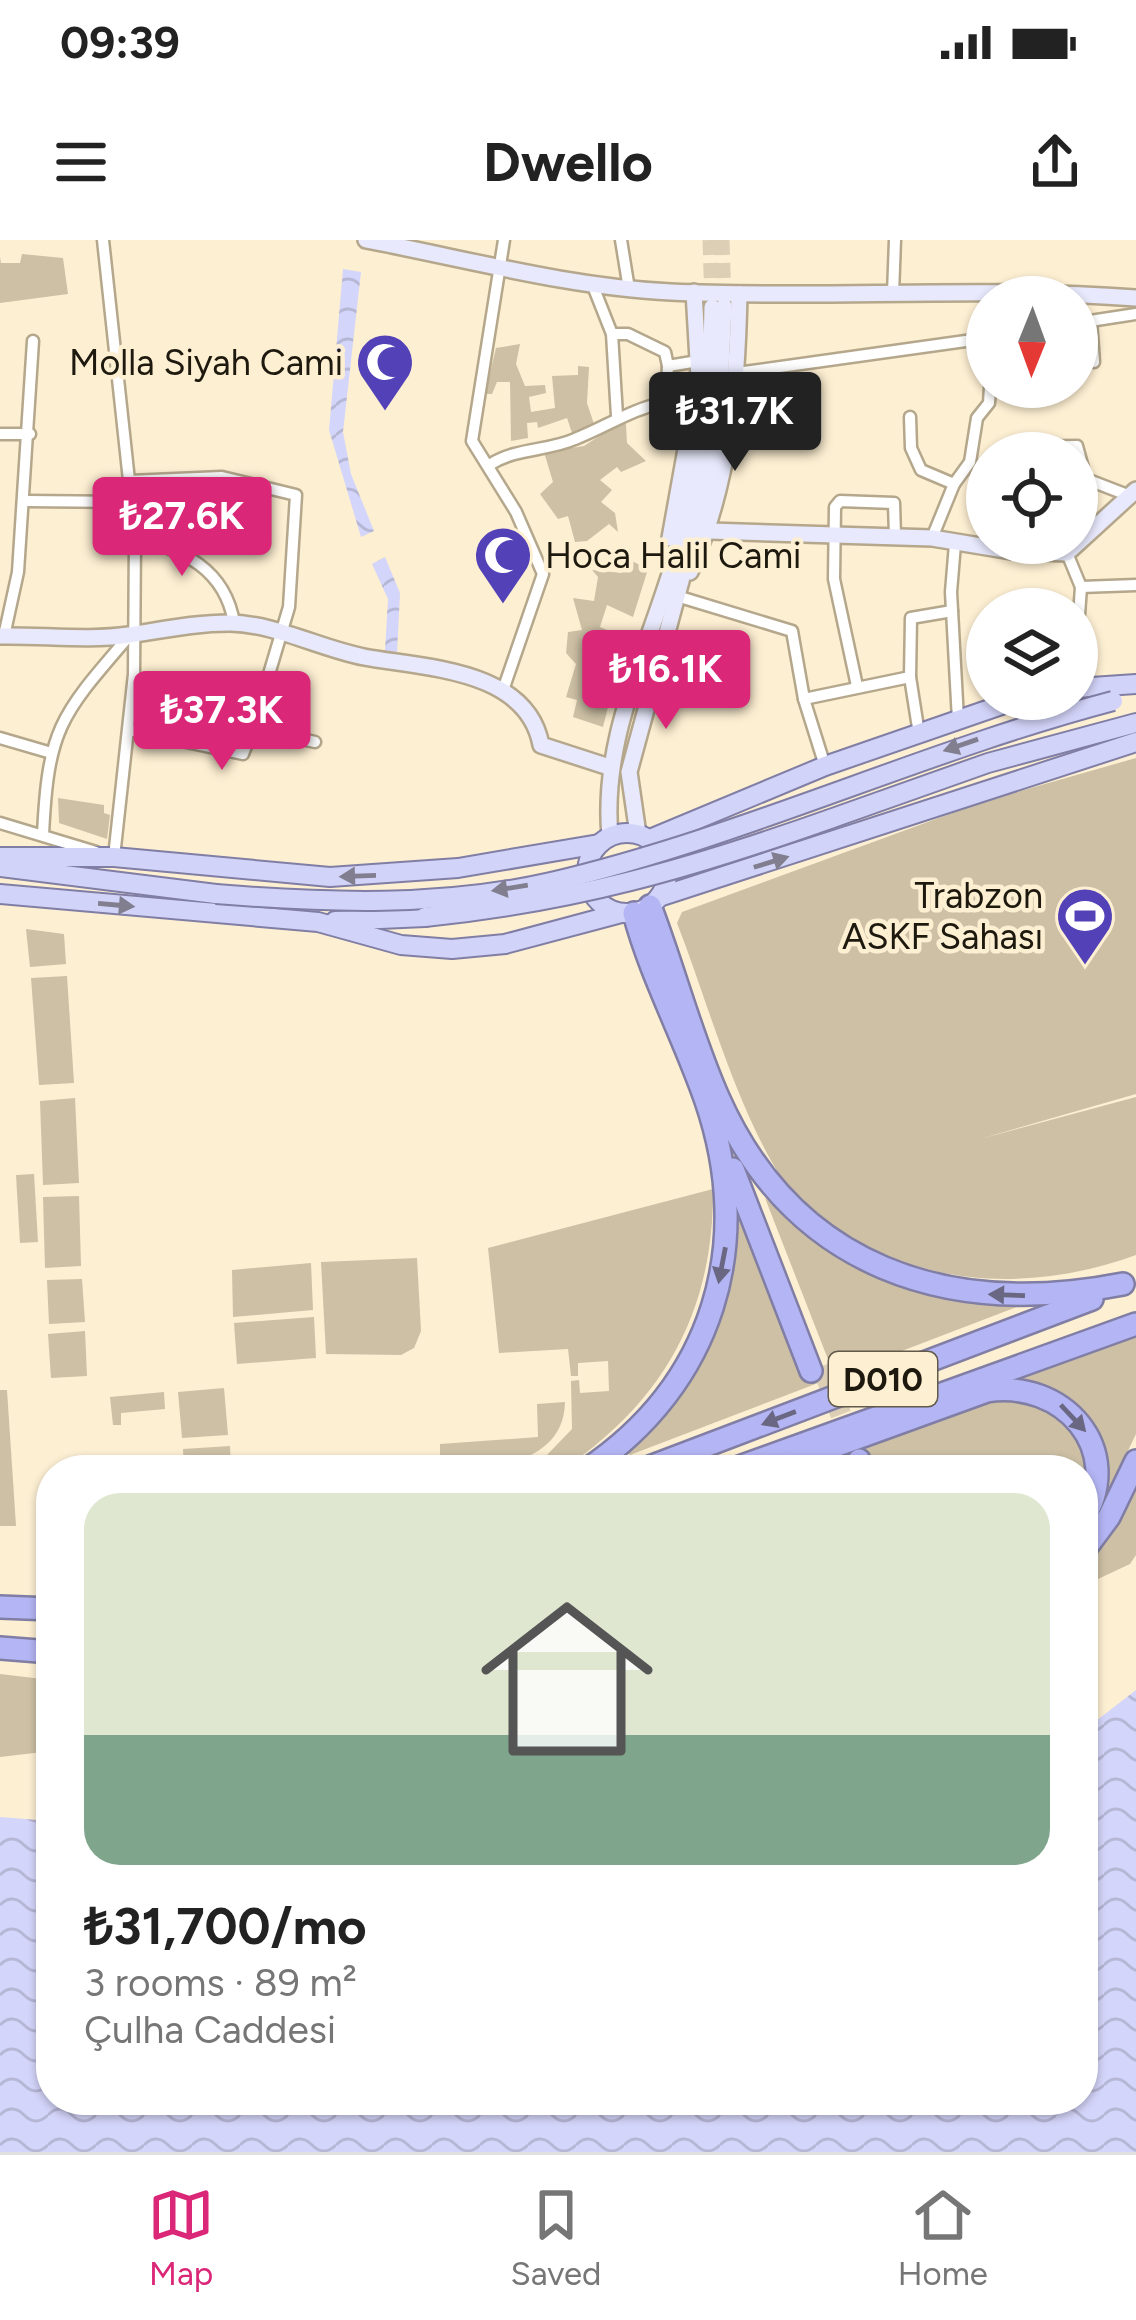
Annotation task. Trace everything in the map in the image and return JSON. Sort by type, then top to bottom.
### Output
[{"type":"highway","points":[[641,907],[816,1368]]},
{"type":"highway","points":[[712,1099],[767,1181],[794,1211],[889,1270],[977,1294],[1053,1297],[1129,1281]]},
{"type":"highway","points":[[608,1455],[665,1397],[710,1317],[726,1245],[728,1192],[712,1099]]},
{"type":"highway","name":"D010","points":[[681,1455],[1129,1281]]},
{"type":"highway","name":"D010","points":[[773,1455],[1136,1324]]},
{"type":"highway","points":[[811,1455],[988,1391],[1022,1390],[1059,1402],[1080,1422],[1095,1455]]},
{"type":"highway","points":[[1098,1532],[1136,1461]]},
{"type":"highway","points":[[0,1606],[36,1609]]},
{"type":"highway","points":[[0,1648],[36,1651]]},
{"type":"main road","points":[[1098,687],[1136,684]]},
{"type":"main road","points":[[0,867],[216,894],[399,900],[547,883],[635,860],[1009,728],[1136,694]]},
{"type":"main road","points":[[0,856],[113,857],[330,877],[458,868],[644,836],[966,717]]},
{"type":"main road","points":[[318,922],[400,945],[452,949],[505,944],[641,907],[1132,736]]},
{"type":"main road","points":[[0,894],[318,922],[535,906],[641,882],[988,763],[1132,736]]},
{"type":"main road","points":[[641,907],[668,873],[644,836]]},
{"type":"main road","points":[[605,840],[587,879],[598,901],[641,907]]},
{"type":"street","points":[[0,823],[113,857],[130,730],[135,536],[103,240]]},
{"type":"street","points":[[366,240],[593,286],[629,289],[739,294],[1042,291],[1136,298]]},
{"type":"street","points":[[502,693],[543,574],[490,464],[472,441],[504,240]]},
{"type":"street","points":[[621,240],[629,289]]},
{"type":"street","points":[[893,294],[895,240]]},
{"type":"street","points":[[593,286],[612,334],[617,416]]},
{"type":"street","points":[[650,624],[694,428],[698,361],[694,292]]},
{"type":"street","points":[[667,630],[710,530],[737,373],[739,294]]},
{"type":"street","points":[[605,840],[609,767],[694,490],[718,307],[718,431],[629,772],[644,836]]},
{"type":"street","points":[[1098,320],[1136,314]]},
{"type":"street","points":[[490,464],[504,455],[578,439],[617,416],[666,402],[665,352],[628,334],[612,334]]},
{"type":"street","points":[[33,341],[25,501],[2,636],[130,635],[157,626],[234,623],[366,658],[410,660],[469,674],[502,693],[536,723],[541,745],[609,767]]},
{"type":"street","points":[[737,373],[966,342]]},
{"type":"street","points":[[668,366],[698,361]]},
{"type":"street","points":[[932,538],[953,484],[970,462],[977,418],[985,408]]},
{"type":"street","points":[[910,417],[911,448],[921,470],[953,484]]},
{"type":"street","points":[[0,434],[30,434]]},
{"type":"street","points":[[129,481],[222,477],[296,495],[283,633],[243,754],[130,730]]},
{"type":"street","points":[[1098,483],[1133,493]]},
{"type":"street","points":[[1098,525],[1133,493]]},
{"type":"street","points":[[25,501],[129,502]]},
{"type":"street","points":[[857,686],[833,579],[840,501],[895,503],[895,536]]},
{"type":"street","points":[[710,530],[932,538],[966,545]]},
{"type":"street","points":[[135,536],[201,562],[220,582],[234,623]]},
{"type":"street","points":[[955,544],[952,611],[958,720]]},
{"type":"street","points":[[1072,564],[1081,587],[1136,586]]},
{"type":"street","points":[[680,597],[792,631],[804,699],[825,766]]},
{"type":"street","points":[[919,735],[910,677],[911,618],[952,611]]},
{"type":"street","points":[[43,835],[48,752],[75,698],[130,635]]},
{"type":"street","points":[[804,699],[910,677]]},
{"type":"street","points":[[253,728],[315,742]]},
{"type":"street","points":[[0,738],[48,752]]},
{"type":"shaded area","points":[[22,254],[63,258],[68,294],[0,303],[0,257],[1,263],[20,263]]},
{"type":"shaded area","points":[[520,344],[516,364],[525,386],[545,385],[546,393],[529,397],[531,412],[555,408],[552,376],[578,375],[578,366],[589,367],[587,403],[594,424],[573,436],[567,418],[538,428],[537,422],[527,423],[528,438],[511,441],[510,382],[497,382],[492,394],[485,394],[496,348]]},
{"type":"shaded area","points":[[621,422],[626,424],[627,443],[646,461],[621,472],[617,467],[600,480],[612,490],[601,502],[615,513],[618,532],[609,524],[587,541],[575,542],[568,516],[558,519],[540,494],[553,482],[544,452],[584,446]]},
{"type":"shaded area","points":[[624,557],[648,569],[633,617],[607,605],[600,627],[607,630],[605,636],[624,643],[603,727],[573,717],[577,700],[566,697],[576,664],[566,653],[568,632],[582,630],[573,598],[594,601],[598,577],[592,570],[622,573]]},
{"type":"shaded area","points":[[1136,758],[1136,1094],[980,1139],[1136,1097],[1136,1255],[1062,1274],[987,1278],[914,1265],[844,1233],[795,1195],[766,1151],[737,1087],[677,923],[682,912],[985,801]]},
{"type":"shaded area","points":[[58,798],[104,805],[104,813],[110,815],[107,839],[59,823]]},
{"type":"shaded area","points":[[26,929],[64,934],[66,964],[30,967]]},
{"type":"shaded area","points":[[67,976],[74,1083],[39,1085],[31,978]]},
{"type":"shaded area","points":[[75,1098],[79,1183],[43,1185],[40,1101]]},
{"type":"shaded area","points":[[34,1174],[38,1242],[20,1243],[16,1175]]},
{"type":"shaded area","points":[[713,1189],[707,1260],[688,1325],[654,1384],[632,1411],[582,1455],[547,1455],[572,1429],[571,1381],[579,1380],[580,1393],[609,1391],[608,1361],[578,1363],[578,1376],[571,1376],[568,1349],[499,1353],[488,1248]]},
{"type":"shaded area","points":[[79,1196],[81,1266],[45,1268],[43,1197]]},
{"type":"shaded area","points":[[765,1198],[826,1244],[884,1275],[947,1294],[1022,1305],[630,1455],[627,1452],[675,1396],[708,1340],[728,1278],[739,1205],[807,1375],[831,1367]]},
{"type":"shaded area","points":[[417,1258],[421,1331],[414,1348],[401,1355],[326,1354],[321,1262]]},
{"type":"shaded area","points":[[311,1263],[313,1310],[233,1317],[232,1270]]},
{"type":"shaded area","points":[[82,1279],[85,1322],[49,1324],[47,1280]]},
{"type":"shaded area","points":[[314,1317],[316,1358],[237,1364],[234,1323]]},
{"type":"shaded area","points":[[85,1331],[87,1376],[51,1378],[48,1334]]},
{"type":"shaded area","points":[[1136,1336],[1136,1434],[1103,1503],[1104,1458],[1088,1422],[1059,1395],[1017,1380]]},
{"type":"shaded area","points":[[224,1388],[228,1435],[182,1438],[178,1392]]},
{"type":"shaded area","points":[[0,1390],[7,1390],[16,1526],[0,1526]]},
{"type":"shaded area","points":[[164,1392],[165,1409],[121,1413],[121,1425],[113,1425],[110,1397]]},
{"type":"shaded area","points":[[1019,1397],[1052,1414],[1074,1434],[1083,1455],[863,1455],[861,1450],[991,1399]]},
{"type":"shaded area","points":[[565,1402],[561,1423],[538,1451],[530,1455],[440,1455],[440,1444],[538,1437],[537,1404]]},
{"type":"shaded area","points":[[230,1446],[230,1455],[183,1455],[183,1449]]},
{"type":"shaded area","points":[[1136,1482],[1136,1555],[1130,1564],[1098,1579],[1098,1544]]},
{"type":"shaded area","points":[[0,1674],[36,1678],[36,1753],[0,1757]]},
{"type":"water","points":[[343,269],[361,272],[343,432],[351,474],[374,531],[361,537],[329,430]]},
{"type":"water","points":[[385,557],[400,593],[397,654],[385,651],[388,599],[372,564]]},
{"type":"water","points":[[1136,1690],[1136,2152],[0,2152],[0,1817],[36,1820],[36,2115],[1098,2115],[1098,1719]]},
{"type":"tunnel","points":[[710,240],[712,303]]},
{"type":"tunnel","points":[[722,240],[724,303]]},
{"type":"tunnel","points":[[822,1366],[852,1443]]},
{"type":"tunnel","points":[[832,1427],[842,1455]]},
{"type":"place","name":"Molla Siyah Cami","points":[[385,413]]},
{"type":"place","name":"Hoca Halil Cami","points":[[503,606]]},
{"type":"place","name":"Trabzon ASKF Sahası","points":[[1085,967]]}]
